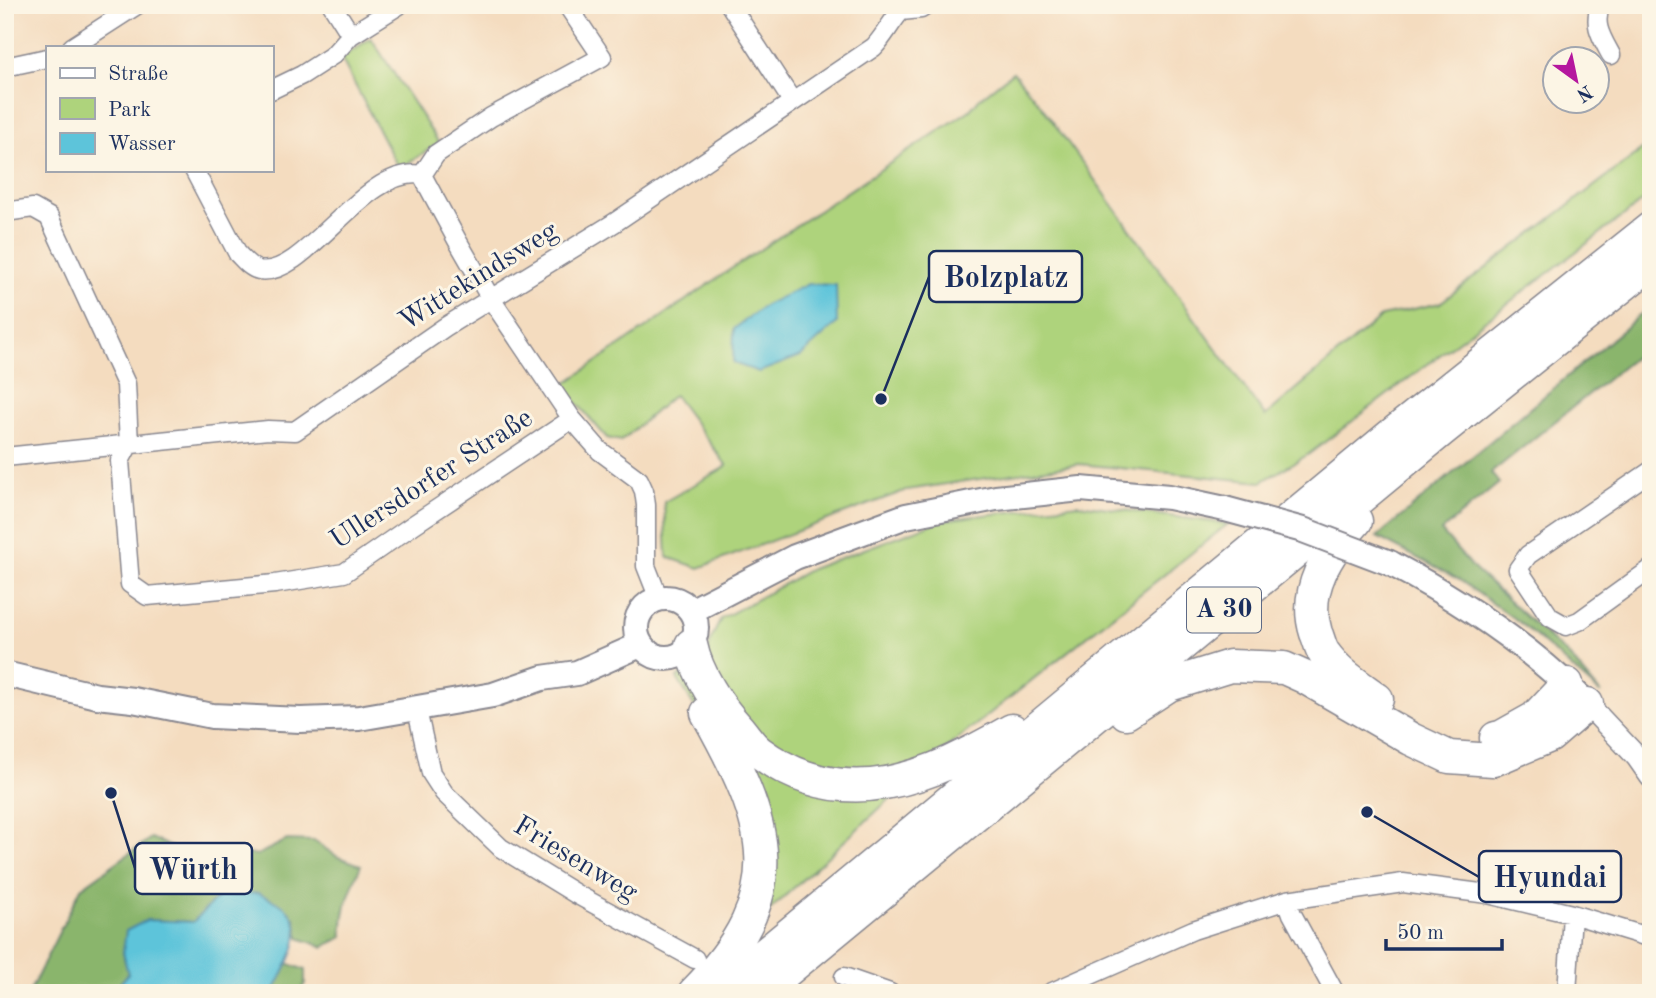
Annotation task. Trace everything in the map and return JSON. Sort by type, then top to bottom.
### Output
[{"type":"highway","name":"A 30","points":[[718,993],[1390,436],[1651,228]]},
{"type":"highway","name":"A 30","points":[[760,993],[1441,431],[1651,263]]},
{"type":"highway","points":[[1441,431],[1352,525],[1324,561],[1315,583],[1312,620],[1322,651],[1340,673],[1380,701],[1433,730],[1465,740],[1502,737],[1577,694]]},
{"type":"highway","points":[[682,652],[694,659],[726,714],[758,751],[800,775],[844,786],[885,785],[931,771],[987,744],[1080,691]]},
{"type":"highway","points":[[682,652],[682,667],[737,767],[753,807],[760,840],[762,869],[757,895],[742,932],[719,967],[694,993]]},
{"type":"highway","points":[[1006,789],[1169,685],[1230,666],[1284,668],[1448,757],[1493,760],[1549,736],[1577,694]]},
{"type":"main road","points":[[691,611],[795,557],[906,516],[983,501],[1081,489],[1169,497],[1303,530],[1390,562],[1454,598],[1529,651],[1577,694]]},
{"type":"main road","points":[[659,599],[677,600],[691,611],[696,628],[682,652],[655,657],[638,638],[636,620],[641,610],[649,603],[659,599]]},
{"type":"main road","points":[[5,674],[97,696],[133,700],[212,716],[300,720],[359,718],[493,695],[542,678],[572,659],[638,638]]},
{"type":"main road","points":[[5,663],[99,687],[133,700]]},
{"type":"street","points":[[74,46],[137,5]]},
{"type":"street","points":[[332,5],[351,35]]},
{"type":"street","points":[[273,89],[302,75],[333,55],[351,35],[399,5]]},
{"type":"street","points":[[422,175],[436,154],[491,117],[602,57],[568,5]]},
{"type":"street","points":[[730,5],[792,101]]},
{"type":"street","name":"Wittekindsweg","points":[[5,457],[268,430],[295,431],[434,334],[614,223],[874,47],[888,32],[899,8],[921,9],[927,5]]},
{"type":"street","points":[[1601,5],[1596,20],[1597,26],[1611,55]]},
{"type":"street","points":[[5,67],[46,58]]},
{"type":"street","points":[[195,172],[238,254],[247,264],[259,270],[273,270],[286,264],[332,227],[356,202],[396,177],[410,172],[422,175],[491,299],[572,419],[600,451],[639,480],[646,505],[646,566],[659,599]]},
{"type":"street","points":[[5,212],[33,208],[49,217],[126,384],[129,444]]},
{"type":"street","name":"Ullersdorfer Straße","points":[[129,444],[120,461],[130,584],[147,596],[275,584],[344,573],[572,419]]},
{"type":"street","points":[[1651,471],[1528,555],[1518,569],[1550,617],[1566,626],[1578,621],[1651,569]]},
{"type":"street","points":[[1577,694],[1637,757],[1651,777]]},
{"type":"street","name":"Friesenweg","points":[[417,709],[431,773],[444,793],[501,848],[576,894],[695,959]]},
{"type":"street","points":[[1050,993],[1194,930],[1287,900],[1403,883],[1488,894],[1572,914],[1651,938]]},
{"type":"street","points":[[1287,900],[1335,993]]},
{"type":"street","points":[[1567,993],[1572,914]]},
{"type":"street","points":[[844,977],[890,993]]},
{"type":"green space","points":[[371,38],[439,143],[399,169],[341,58]]},
{"type":"green space","points":[[1013,72],[1040,104],[1265,416],[1382,316],[1440,303],[1651,143],[1651,195],[1309,454],[1261,482],[1079,464],[907,490],[699,568],[667,557],[664,502],[727,466],[674,395],[621,441],[607,438],[562,386],[728,271],[970,110],[979,99]]},
{"type":"green space","points":[[1651,306],[1651,344],[1491,473],[1499,483],[1441,531],[1472,567],[1570,657],[1601,694],[1523,625],[1458,579],[1377,537]]},
{"type":"green space","points":[[1078,504],[1228,524],[934,758],[716,960],[750,896],[753,829],[735,772],[677,678],[707,656],[711,639],[721,619],[811,569],[942,520]]},
{"type":"green space","points":[[151,838],[173,848],[257,855],[287,840],[314,841],[338,857],[361,865],[345,909],[343,937],[323,947],[299,938],[295,918],[220,895],[193,922],[147,920],[123,952],[128,974],[112,993],[29,993],[81,888]]},
{"type":"green space","points":[[287,963],[305,970],[305,983],[300,993],[273,993]]},
{"type":"water","points":[[808,284],[836,285],[837,323],[801,356],[759,372],[733,363],[734,329],[765,305]]},
{"type":"water","points":[[258,893],[283,906],[292,915],[296,925],[297,936],[290,960],[273,993],[112,993],[128,974],[123,952],[126,931],[147,920],[193,922],[220,895]]},
{"type":"place","name":"Bolzplatz","points":[[881,399]]},
{"type":"place","name":"Würth","points":[[111,793]]},
{"type":"place","name":"Hyundai","points":[[1367,812]]}]
